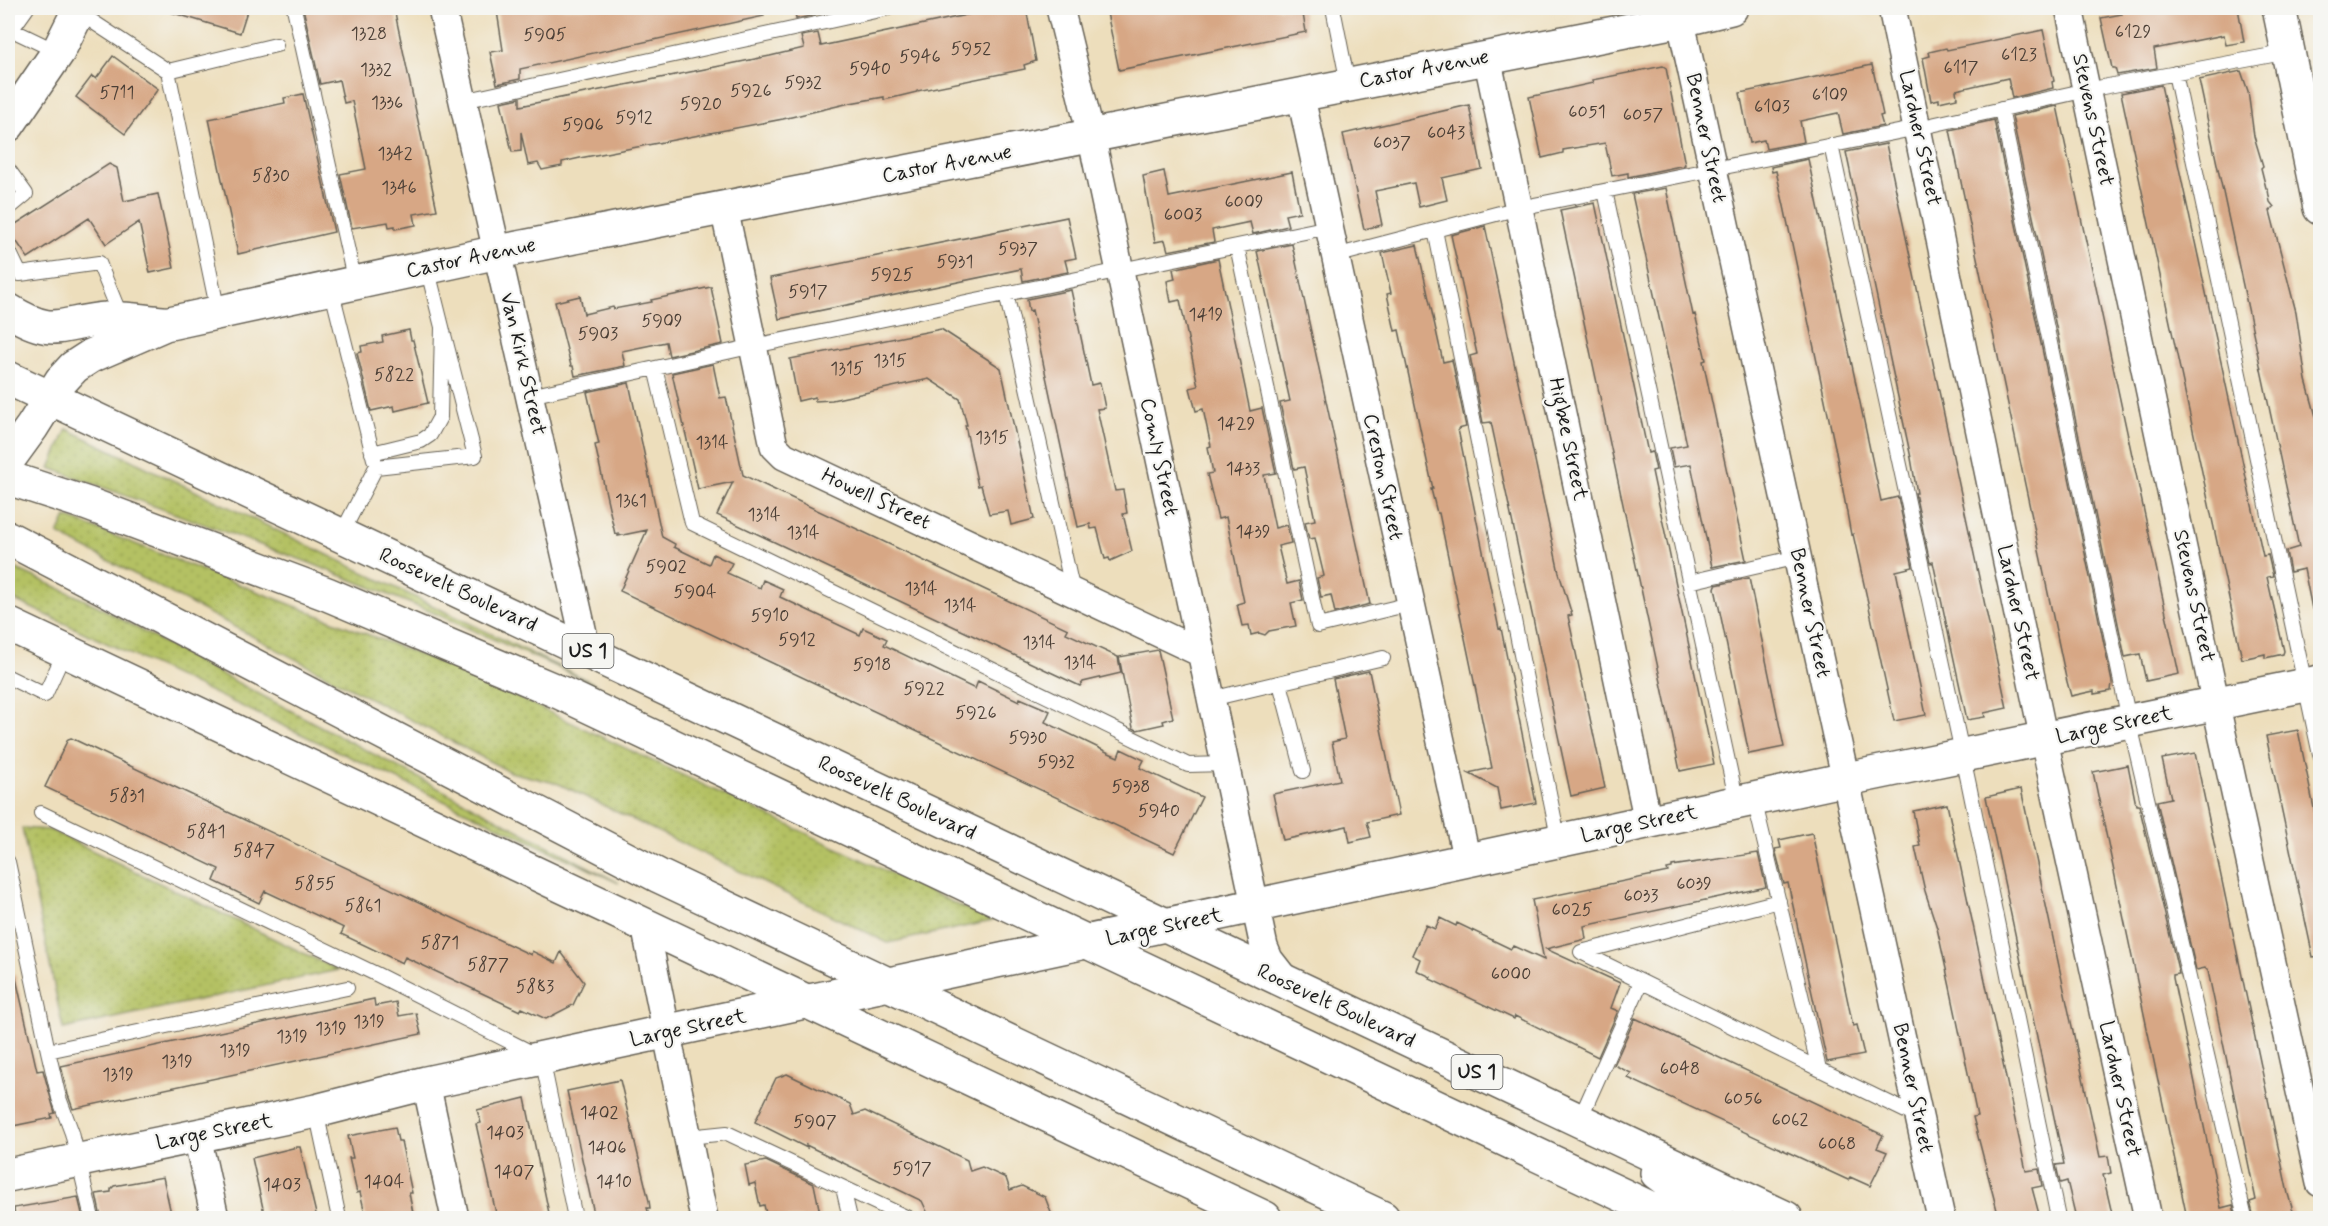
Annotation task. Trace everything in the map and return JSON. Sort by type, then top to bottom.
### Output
[{"type":"main road","name":"Castor Avenue","points":[[9,464],[50,397],[74,368],[91,356],[165,324],[498,252],[1487,57],[1680,14],[1731,8]]},
{"type":"main road","points":[[2279,8],[2320,208]]},
{"type":"main road","points":[[8,125],[58,52],[79,10]]},
{"type":"main road","name":"Castor Avenue","points":[[8,310],[29,322],[48,328],[61,328],[108,318],[165,324]]},
{"type":"main road","name":"Roosevelt Boulevard","points":[[8,378],[1786,1218]]},
{"type":"main road","name":"US 1","points":[[9,464],[88,504],[208,548],[455,646],[561,693],[1671,1218]]},
{"type":"main road","points":[[8,538],[601,847],[1383,1218]]},
{"type":"main road","points":[[8,624],[1265,1218]]},
{"type":"main road","name":"Large Street","points":[[8,1175],[316,1112],[426,1083],[1847,779],[1963,757],[2129,720],[2313,683]]},
{"type":"main road","points":[[1589,1125],[1718,1218]]},
{"type":"street","name":"Van Kirk Street","points":[[442,8],[587,651]]},
{"type":"street","name":"Comly Street","points":[[1060,8],[1091,135],[1256,907],[1269,959],[1287,982]]},
{"type":"street","name":"Lardner Street","points":[[1892,8],[2044,740],[2148,1218]]},
{"type":"street","name":"Stevens Street","points":[[2069,8],[2320,1183]]},
{"type":"street","name":"Benner Street","points":[[1680,14],[1941,1218]]},
{"type":"street","name":"Higbee Street","points":[[1487,57],[1648,822]]},
{"type":"street","name":"Creston Street","points":[[1300,93],[1467,861]]},
{"type":"street","name":"Howell Street","points":[[724,208],[774,446],[784,456],[1201,653]]},
{"type":"street","points":[[645,925],[704,1218]]},
{"type":"street","points":[[426,1083],[455,1218]]},
{"type":"street","points":[[197,1136],[215,1218]]},
{"type":"lane","points":[[27,8],[10,28],[58,52]]},
{"type":"lane","points":[[294,8],[376,467],[341,535]]},
{"type":"lane","points":[[463,101],[890,8]]},
{"type":"lane","points":[[1334,8],[1348,84]]},
{"type":"lane","points":[[79,10],[168,71],[218,312]]},
{"type":"lane","points":[[168,71],[276,45]]},
{"type":"lane","points":[[1335,256],[1519,208],[1918,128],[2087,90],[2288,52]]},
{"type":"lane","points":[[2175,73],[2313,683],[2320,755]]},
{"type":"lane","points":[[2001,109],[2129,720],[2245,1218]]},
{"type":"lane","points":[[1831,145],[1963,757],[2058,1218]]},
{"type":"lane","points":[[8,170],[26,194],[8,209]]},
{"type":"lane","points":[[1605,191],[1689,582],[1746,801],[1779,901],[1819,1069]]},
{"type":"lane","points":[[530,396],[754,346],[1329,227]]},
{"type":"lane","points":[[1435,230],[1559,842]]},
{"type":"lane","points":[[1237,246],[1318,626],[1410,604]]},
{"type":"lane","points":[[8,249],[20,274],[99,263],[122,320]]},
{"type":"lane","points":[[376,467],[475,456],[427,267]]},
{"type":"lane","points":[[1006,293],[1073,592]]},
{"type":"lane","points":[[372,453],[421,441],[436,427],[440,417],[442,327]]},
{"type":"lane","points":[[655,368],[692,523],[1188,765],[1225,764]]},
{"type":"lane","points":[[1689,582],[1798,557]]},
{"type":"lane","points":[[8,677],[45,695],[65,651]]},
{"type":"lane","points":[[1211,699],[1383,658]]},
{"type":"lane","points":[[1280,683],[1303,771]]},
{"type":"lane","points":[[41,813],[378,975],[542,1058],[575,1218]]},
{"type":"lane","points":[[8,862],[59,1098],[72,1133],[92,1218]]},
{"type":"lane","points":[[1779,901],[1581,952],[1919,1118]]},
{"type":"lane","points":[[1589,1125],[1641,982]]},
{"type":"lane","points":[[48,1051],[347,988]]},
{"type":"lane","points":[[316,1112],[339,1218]]},
{"type":"lane","points":[[688,1137],[727,1133],[908,1218]]},
{"type":"lane","points":[[843,1188],[850,1218]]},
{"type":"green space","points":[[67,429],[597,685],[434,613],[310,563],[50,468]]},
{"type":"green space","points":[[66,517],[464,672],[992,921],[888,943],[559,784],[510,772],[58,534]]},
{"type":"green space","points":[[8,565],[96,605],[183,654],[619,883],[8,597]]},
{"type":"green space","points":[[22,828],[50,830],[338,970],[63,1029]]},
{"type":"building","points":[[170,8],[248,8],[240,33],[170,12]]},
{"type":"building","points":[[303,8],[394,8],[437,210],[414,214],[416,225],[395,229],[395,226],[389,227],[388,222],[352,228],[340,174],[366,169],[352,101],[344,103],[339,80],[320,84]]},
{"type":"building","points":[[515,8],[763,8],[764,16],[520,69],[520,79],[497,84],[490,52],[503,50],[497,11]]},
{"type":"building","points":[[794,8],[813,8],[815,15],[796,19]]},
{"type":"building","points":[[999,8],[1026,8],[1036,61],[1024,65],[1025,69],[884,100],[884,97],[850,103],[783,119],[580,158],[562,162],[562,166],[542,170],[538,163],[528,165],[521,132],[521,151],[512,152],[501,102],[520,98],[520,106],[770,56],[804,48],[801,36],[818,33],[821,46]]},
{"type":"building","points":[[1106,8],[1302,8],[1306,32],[1119,70]]},
{"type":"building","points":[[2137,8],[2238,8],[2244,42],[2226,45],[2224,35],[2154,49],[2157,68],[2117,75],[2115,68],[2112,68],[2101,18]]},
{"type":"building","points":[[2043,30],[2054,81],[2052,82],[2053,88],[2012,98],[2008,78],[1956,90],[1957,98],[1939,102],[1939,99],[1931,101],[1923,58],[1930,56],[1929,52]]},
{"type":"building","points":[[113,56],[158,89],[125,134],[76,97],[92,76],[96,79]]},
{"type":"building","points":[[1872,65],[1883,115],[1880,116],[1883,126],[1843,134],[1838,113],[1800,121],[1804,142],[1766,149],[1764,140],[1750,143],[1740,93]]},
{"type":"building","points":[[1663,66],[1666,68],[1685,165],[1628,177],[1628,173],[1612,176],[1605,143],[1563,150],[1563,153],[1542,158],[1529,97],[1593,83],[1592,80]]},
{"type":"building","points":[[2241,71],[2248,91],[2254,136],[2263,166],[2261,168],[2270,202],[2274,207],[2270,211],[2296,312],[2306,380],[2317,420],[2320,444],[2320,608],[2312,609],[2304,569],[2290,572],[2286,551],[2299,547],[2199,80]]},
{"type":"building","points":[[2161,85],[2263,556],[2268,555],[2273,576],[2267,577],[2284,651],[2283,654],[2265,658],[2265,654],[2242,659],[2121,93]]},
{"type":"building","points":[[303,94],[334,232],[238,254],[209,119],[285,103],[284,98]]},
{"type":"building","points":[[1469,105],[1482,169],[1442,178],[1447,200],[1419,207],[1414,183],[1375,191],[1382,225],[1364,229],[1343,134]]},
{"type":"building","points":[[2057,106],[2179,674],[2146,681],[2140,654],[2125,657],[2012,116]]},
{"type":"building","points":[[1994,120],[2112,682],[2111,691],[2094,694],[2094,691],[2071,696],[1950,130]]},
{"type":"building","points":[[1886,144],[2007,708],[1984,713],[1985,717],[1967,720],[1933,562],[1930,563],[1915,493],[1917,493],[1911,458],[1846,152]]},
{"type":"building","points":[[1808,159],[1881,501],[1898,497],[1913,567],[1896,571],[1926,715],[1894,721],[1853,534],[1851,535],[1836,452],[1784,206],[1776,171],[1772,172],[1771,167]]},
{"type":"building","points":[[109,164],[117,168],[124,201],[158,194],[174,268],[150,273],[139,222],[106,244],[89,218],[28,258],[8,229]]},
{"type":"building","points":[[1164,171],[1169,197],[1292,172],[1300,212],[1285,215],[1288,226],[1253,234],[1250,222],[1212,230],[1214,242],[1168,251],[1165,240],[1155,242],[1143,176]]},
{"type":"building","points":[[1666,188],[1693,315],[1695,314],[1706,360],[1703,361],[1746,560],[1712,567],[1691,464],[1674,467],[1670,448],[1687,445],[1632,194]]},
{"type":"building","points":[[1595,203],[1648,453],[1652,452],[1656,470],[1652,471],[1714,764],[1680,771],[1560,210]]},
{"type":"building","points":[[1067,217],[1076,258],[1065,260],[1068,272],[1023,281],[1021,269],[779,319],[770,278]]},
{"type":"building","points":[[1485,226],[1559,573],[1572,615],[1568,616],[1605,788],[1571,796],[1491,422],[1483,423],[1470,356],[1477,354],[1451,235]]},
{"type":"building","points":[[1292,244],[1370,604],[1335,613],[1331,595],[1321,597],[1317,578],[1324,576],[1315,538],[1309,539],[1305,522],[1315,520],[1304,467],[1294,469],[1280,403],[1290,401],[1257,251]]},
{"type":"building","points":[[1417,245],[1443,362],[1452,360],[1466,427],[1458,429],[1536,803],[1501,810],[1497,788],[1468,773],[1492,768],[1399,330],[1395,331],[1387,294],[1391,293],[1382,253]]},
{"type":"building","points":[[1218,259],[1250,411],[1262,408],[1276,473],[1264,475],[1275,528],[1287,525],[1291,543],[1278,546],[1287,584],[1299,581],[1303,600],[1291,603],[1296,626],[1269,631],[1265,635],[1259,633],[1251,635],[1249,625],[1242,626],[1237,604],[1244,602],[1226,517],[1218,519],[1207,474],[1213,473],[1208,447],[1211,446],[1203,409],[1196,411],[1190,388],[1198,386],[1180,300],[1171,302],[1167,281],[1175,279],[1173,269]]},
{"type":"building","points":[[711,287],[723,344],[669,356],[666,342],[622,351],[625,366],[575,376],[555,302],[580,296],[584,314],[613,307],[614,309],[652,302],[651,300]]},
{"type":"building","points":[[1071,290],[1091,385],[1100,383],[1105,408],[1097,409],[1115,491],[1123,490],[1127,513],[1123,514],[1132,551],[1110,561],[1109,558],[1105,559],[1097,528],[1091,529],[1090,524],[1078,527],[1032,310],[1029,311],[1027,299]]},
{"type":"building","points":[[941,329],[1001,368],[1034,519],[1011,525],[1008,511],[989,514],[981,485],[978,486],[960,399],[929,379],[832,400],[815,401],[815,397],[798,401],[790,359]]},
{"type":"building","points":[[409,330],[428,403],[395,411],[394,406],[371,411],[357,353],[362,352],[361,346],[383,342],[382,336]]},
{"type":"building","points":[[713,364],[720,398],[726,397],[743,475],[1068,629],[1066,633],[1118,657],[1121,673],[1083,682],[1080,686],[717,515],[733,482],[698,489],[672,373]]},
{"type":"building","points":[[629,383],[662,537],[675,544],[674,547],[709,564],[713,554],[732,563],[727,573],[760,588],[763,580],[783,589],[780,597],[860,635],[863,628],[887,639],[884,645],[975,689],[978,681],[1019,701],[1020,698],[1050,711],[1045,722],[1109,753],[1118,757],[1121,749],[1144,760],[1140,768],[1202,797],[1174,853],[620,591],[647,530],[618,536],[618,533],[615,534],[595,445],[599,444],[587,392]]},
{"type":"building","points":[[1749,578],[1784,747],[1749,754],[1715,588],[1716,585]]},
{"type":"building","points":[[1158,650],[1173,718],[1163,721],[1164,724],[1137,730],[1133,728],[1119,657]]},
{"type":"building","points":[[1369,671],[1399,815],[1367,822],[1371,837],[1350,842],[1347,826],[1283,840],[1273,794],[1340,780],[1332,742],[1345,739],[1333,679]]},
{"type":"building","points":[[2298,730],[2320,838],[2320,956],[2313,957],[2266,736]]},
{"type":"building","points":[[71,738],[531,955],[532,951],[556,963],[561,952],[584,982],[573,1005],[546,1019],[522,1008],[520,1011],[405,957],[402,963],[341,934],[344,928],[265,891],[259,903],[214,881],[219,869],[45,787],[68,739]]},
{"type":"building","points":[[2195,753],[2295,1218],[2254,1218],[2250,1202],[2256,1200],[2208,971],[2205,968],[2196,970],[2157,801],[2171,798],[2162,759]]},
{"type":"building","points":[[2128,765],[2179,974],[2173,975],[2173,978],[2221,1208],[2233,1205],[2236,1218],[2187,1218],[2093,772]]},
{"type":"building","points":[[2021,789],[2100,1157],[2108,1156],[2111,1173],[2103,1175],[2113,1218],[2076,1218],[2067,1181],[2060,1183],[2056,1165],[2064,1164],[1986,797]]},
{"type":"building","points":[[1947,804],[2026,1171],[2039,1169],[2042,1186],[2032,1188],[2040,1218],[1999,1218],[1973,1117],[1977,1116],[1950,987],[1915,847],[1920,846],[1913,811]]},
{"type":"building","points":[[1812,833],[1853,1026],[1857,1025],[1864,1055],[1827,1062],[1788,883],[1784,884],[1775,849],[1781,848],[1779,840]]},
{"type":"building","points":[[1758,853],[1766,887],[1584,926],[1586,939],[1546,949],[1620,983],[1611,1008],[1618,1011],[1598,1057],[1515,1016],[1514,1019],[1430,979],[1431,977],[1416,970],[1420,959],[1412,955],[1426,925],[1435,929],[1440,918],[1456,926],[1457,923],[1511,949],[1513,946],[1544,960],[1532,900],[1668,872],[1667,869],[1672,866]]},
{"type":"building","points":[[15,974],[37,1071],[43,1070],[55,1113],[51,1114],[52,1118],[8,1127],[8,975]]},
{"type":"building","points":[[374,999],[375,1006],[396,1002],[399,1016],[416,1013],[421,1034],[73,1109],[68,1095],[61,1066]]},
{"type":"building","points":[[1635,1018],[1883,1135],[1877,1148],[1887,1152],[1870,1186],[1850,1177],[1848,1180],[1628,1078],[1631,1073],[1614,1065]]},
{"type":"building","points":[[787,1074],[850,1104],[854,1115],[865,1111],[967,1160],[970,1171],[982,1167],[1006,1178],[1010,1190],[1022,1186],[1045,1197],[1053,1218],[957,1218],[950,1215],[930,1218],[922,1201],[755,1122],[776,1078]]},
{"type":"building","points":[[620,1080],[649,1201],[650,1208],[647,1208],[650,1218],[595,1218],[567,1091]]},
{"type":"building","points":[[525,1098],[550,1218],[497,1218],[476,1124],[481,1123],[477,1110]]},
{"type":"building","points":[[395,1127],[398,1141],[401,1141],[412,1193],[409,1193],[414,1218],[366,1218],[360,1192],[357,1193],[349,1158],[353,1158],[348,1136]]},
{"type":"building","points":[[300,1147],[317,1218],[275,1218],[274,1211],[264,1213],[252,1158]]},
{"type":"building","points":[[766,1161],[814,1184],[821,1218],[767,1218],[764,1205],[760,1206],[755,1183],[749,1185],[745,1165]]},
{"type":"building","points":[[163,1177],[172,1218],[101,1218],[96,1194],[111,1192],[114,1186]]},
{"type":"building","points":[[78,1197],[83,1218],[15,1218],[14,1208]]}]
